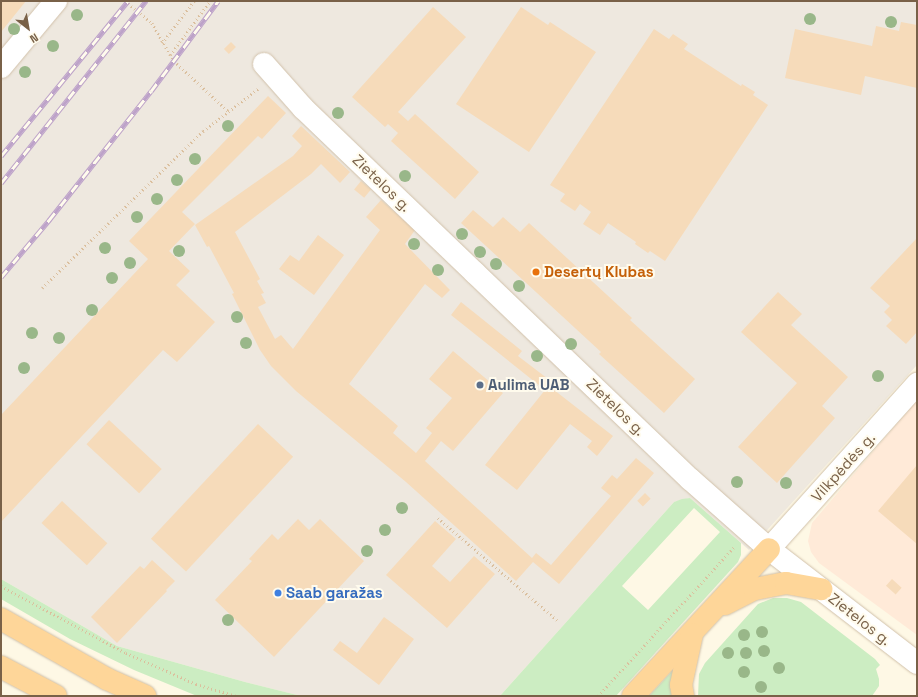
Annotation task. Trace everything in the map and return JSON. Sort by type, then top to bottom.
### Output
[{"type":"highway","points":[[633,696],[769,549]]},
{"type":"highway","points":[[714,608],[755,589],[786,583],[821,589]]},
{"type":"highway","points":[[1,618],[107,679],[145,696]]},
{"type":"highway","points":[[682,696],[681,685],[692,633]]},
{"type":"highway","points":[[1,667],[56,696]]},
{"type":"street","points":[[1,67],[56,1]]},
{"type":"street","name":"Zietelos g.","points":[[269,70],[304,108],[690,479],[769,549],[917,663]]},
{"type":"street","name":"Vilkpėdės g.","points":[[769,549],[917,384]]},
{"type":"path","points":[[125,1],[152,23],[170,55],[228,111]]},
{"type":"path","points":[[162,43],[194,1]]},
{"type":"path","points":[[170,55],[210,1]]},
{"type":"path","points":[[42,288],[203,131],[228,111],[269,70]]},
{"type":"path","points":[[438,518],[558,620]]},
{"type":"path","points":[[598,696],[749,531]]},
{"type":"path","points":[[1,586],[126,653],[196,684],[236,696]]},
{"type":"shaded area","points":[[1,1],[917,1],[917,365],[749,550],[690,498],[674,502],[500,696],[301,696],[117,646],[1,579]]},
{"type":"shaded area","points":[[917,400],[917,635],[819,563],[811,552],[808,541],[812,523]]},
{"type":"green space","points":[[690,498],[741,543],[741,555],[738,562],[616,696],[500,696],[674,502]],"holes":[[[694,508],[720,532],[648,610],[622,586]]]},
{"type":"green space","points":[[1,579],[117,646],[301,696],[197,696],[134,670],[70,639],[1,599]]},
{"type":"green space","points":[[773,598],[787,598],[801,602],[875,659],[880,665],[876,669],[879,679],[879,686],[872,696],[698,696],[699,674],[705,663],[758,604]]},
{"type":"green space","points":[[674,669],[672,696],[649,696]]},
{"type":"building","points":[[1,1],[26,1],[1,32]]},
{"type":"building","points":[[433,7],[466,37],[398,112],[408,121],[415,114],[479,172],[455,199],[391,141],[398,133],[388,124],[385,127],[352,97]]},
{"type":"building","points":[[521,7],[548,25],[550,22],[596,52],[529,152],[456,104]]},
{"type":"building","points":[[901,22],[917,25],[917,88],[865,76],[861,95],[785,78],[795,29],[872,46],[876,26],[899,31]]},
{"type":"building","points":[[654,29],[669,39],[673,34],[688,44],[684,49],[741,86],[742,84],[755,92],[753,95],[768,105],[665,261],[650,251],[648,253],[635,244],[636,242],[608,223],[600,235],[583,224],[591,212],[580,204],[575,211],[560,201],[565,194],[550,185]]},
{"type":"building","points":[[231,42],[236,47],[229,54],[224,49]]},
{"type":"building","points":[[268,96],[286,113],[262,139],[258,136],[182,212],[195,224],[169,251],[190,271],[176,285],[215,322],[177,362],[163,350],[1,522],[1,415],[148,259],[129,241]]},
{"type":"building","points":[[301,126],[350,172],[340,183],[321,164],[311,174],[235,232],[260,279],[257,281],[264,293],[261,294],[266,303],[258,307],[275,339],[281,335],[293,349],[380,230],[366,217],[381,200],[415,230],[405,244],[450,290],[442,298],[425,284],[349,384],[398,426],[393,433],[416,453],[432,433],[426,428],[452,398],[429,379],[453,351],[503,393],[453,451],[441,441],[425,461],[532,558],[536,553],[551,565],[611,496],[601,488],[612,475],[617,479],[636,458],[654,473],[559,584],[533,562],[516,581],[406,482],[296,391],[271,366],[260,350],[232,294],[234,293],[209,246],[207,247],[195,225],[293,156],[302,146],[292,136]]},
{"type":"building","points":[[361,181],[371,189],[364,198],[354,190]]},
{"type":"building","points":[[473,210],[493,227],[503,217],[520,232],[529,223],[632,318],[630,320],[695,379],[664,413],[599,354],[601,352],[461,223]]},
{"type":"building","points":[[318,235],[344,255],[314,295],[279,269],[290,255],[299,261]]},
{"type":"building","points":[[917,238],[917,332],[906,344],[886,326],[892,320],[884,312],[890,306],[870,288]]},
{"type":"building","points":[[778,292],[802,314],[791,325],[848,377],[822,406],[835,418],[777,483],[738,447],[797,383],[741,332]]},
{"type":"building","points":[[461,302],[522,351],[518,356],[552,382],[549,386],[613,436],[597,456],[587,447],[592,441],[570,424],[517,490],[485,465],[545,390],[451,315]]},
{"type":"building","points":[[109,420],[162,469],[139,493],[86,444]]},
{"type":"building","points":[[258,424],[293,457],[186,572],[151,539]]},
{"type":"building","points":[[917,465],[917,544],[878,511]]},
{"type":"building","points":[[645,493],[651,499],[643,506],[637,501]]},
{"type":"building","points":[[62,501],[107,543],[87,565],[42,523]]},
{"type":"building","name":"Saab garažas","points":[[298,519],[309,530],[320,519],[364,561],[274,657],[215,600],[252,561],[249,559],[272,534],[278,540]]},
{"type":"building","points":[[435,521],[456,539],[432,566],[450,582],[474,556],[495,574],[447,628],[386,575]]},
{"type":"building","points":[[152,560],[175,581],[117,643],[91,617],[140,566],[144,569]]},
{"type":"building","points":[[892,579],[902,588],[896,594],[886,586]]},
{"type":"building","points":[[384,617],[414,639],[379,685],[333,650],[340,641],[357,653]]},
{"type":"railway","points":[[1,156],[128,1]]},
{"type":"railway","points":[[1,183],[146,1]]},
{"type":"railway","points":[[1,277],[49,220],[151,91],[218,1]]},
{"type":"place","name":"Desertų Klubas","points":[[536,272]]},
{"type":"place","name":"Aulima UAB","points":[[480,385]]},
{"type":"place","name":"Saab garažas","points":[[278,593]]}]
